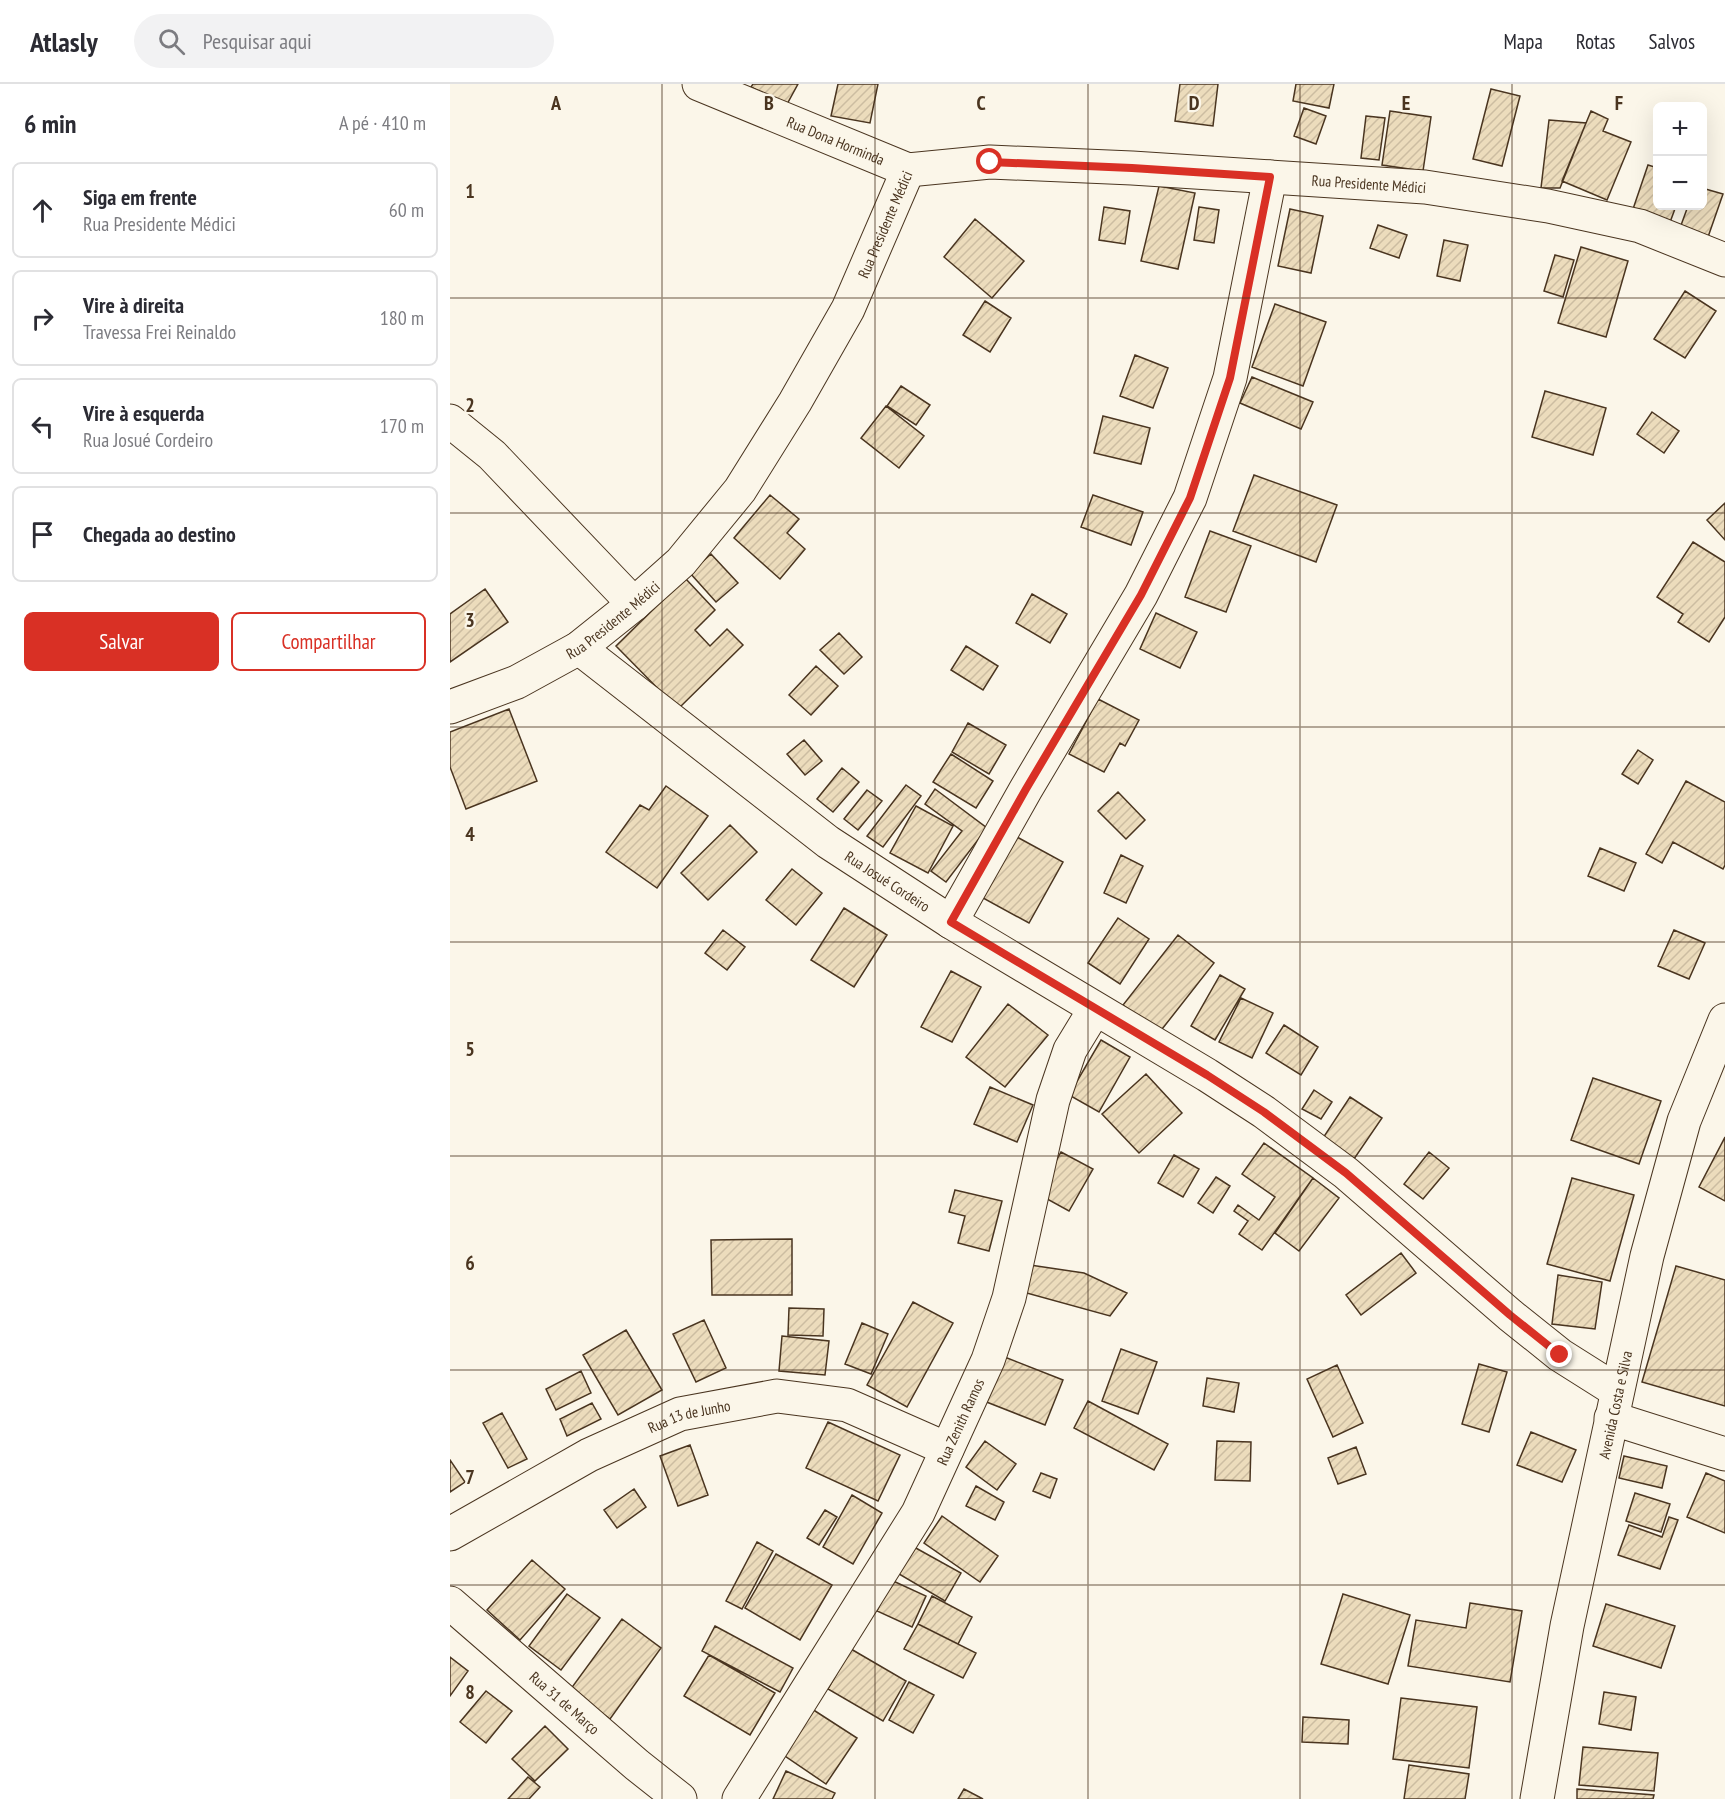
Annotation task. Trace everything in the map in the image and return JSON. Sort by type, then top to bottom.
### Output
[{"type":"street","name":"Rua Dona Horminda","points":[[699,84],[908,170]]},
{"type":"street","name":"Rua Presidente Médici","points":[[450,707],[517,682],[579,648],[634,604],[681,562],[740,490],[795,402],[848,309],[908,170],[990,162],[1132,168],[1425,188],[1548,206],[1640,226],[1725,260]]},
{"type":"street","points":[[951,922],[1026,789],[1141,595],[1190,498],[1230,378],[1270,177]]},
{"type":"street","points":[[450,421],[492,455],[634,604]]},
{"type":"street","name":"Rua Josué Cordeiro","points":[[579,648],[828,842],[951,922],[1207,1075],[1264,1112],[1346,1173],[1510,1315],[1560,1355],[1614,1405],[1725,1454]]},
{"type":"street","name":"Rua Zenith Ramos","points":[[739,1799],[918,1513],[988,1360],[1009,1298],[1053,1100],[1070,1050],[1095,1009]]},
{"type":"street","name":"Avenida Costa e Silva","points":[[1537,1799],[1567,1626],[1647,1256],[1684,1121],[1725,1020]]},
{"type":"street","name":"Rua 13 de Junho","points":[[450,1534],[589,1455],[680,1414],[777,1396],[847,1405],[947,1449]]},
{"type":"street","name":"Rua 31 de Março","points":[[450,1603],[680,1799]]},
{"type":"building","points":[[753,84],[798,84],[786,106],[751,87]]},
{"type":"building","points":[[838,84],[878,84],[870,123],[831,116]]},
{"type":"building","points":[[1180,84],[1218,84],[1213,126],[1175,121]]},
{"type":"building","points":[[1296,84],[1334,84],[1329,108],[1293,101]]},
{"type":"building","points":[[1491,89],[1520,96],[1502,166],[1473,159]]},
{"type":"building","points":[[1304,108],[1326,116],[1316,144],[1294,136]]},
{"type":"building","points":[[1390,111],[1431,117],[1423,171],[1382,165]]},
{"type":"building","points":[[1591,111],[1608,119],[1603,131],[1631,142],[1607,200],[1562,181]]},
{"type":"building","points":[[1366,116],[1385,118],[1379,160],[1361,158]]},
{"type":"building","points":[[1549,120],[1586,123],[1560,188],[1541,188]]},
{"type":"building","points":[[1648,165],[1653,166],[1653,210],[1675,210],[1669,225],[1632,212]]},
{"type":"building","points":[[1159,186],[1195,193],[1178,269],[1141,261]]},
{"type":"building","points":[[1707,189],[1723,194],[1708,237],[1680,228],[1687,210],[1707,210]]},
{"type":"building","points":[[1104,207],[1130,211],[1125,244],[1099,240]]},
{"type":"building","points":[[1199,207],[1219,210],[1214,243],[1194,240]]},
{"type":"building","points":[[1290,209],[1323,216],[1311,273],[1278,266]]},
{"type":"building","points":[[975,219],[1024,261],[992,298],[944,257]]},
{"type":"building","points":[[1378,225],[1407,235],[1399,258],[1370,248]]},
{"type":"building","points":[[1444,240],[1468,245],[1460,281],[1437,276]]},
{"type":"building","points":[[1581,247],[1628,261],[1606,337],[1558,323]]},
{"type":"building","points":[[1555,255],[1574,260],[1563,297],[1544,291]]},
{"type":"building","points":[[1685,291],[1716,311],[1685,358],[1654,339]]},
{"type":"building","points":[[985,301],[1011,318],[990,352],[963,335]]},
{"type":"building","points":[[1275,304],[1326,322],[1303,386],[1252,367]]},
{"type":"building","points":[[1135,355],[1168,368],[1153,408],[1120,396]]},
{"type":"building","points":[[1252,377],[1313,402],[1301,429],[1240,403]]},
{"type":"building","points":[[901,386],[930,405],[916,425],[887,406]]},
{"type":"building","points":[[1545,391],[1606,408],[1593,455],[1532,437]]},
{"type":"building","points":[[886,406],[924,436],[899,468],[861,438]]},
{"type":"building","points":[[1652,412],[1679,431],[1664,453],[1637,434]]},
{"type":"building","points":[[1103,416],[1150,428],[1141,464],[1094,453]]},
{"type":"building","points":[[1254,475],[1337,505],[1316,562],[1233,531]]},
{"type":"building","points":[[770,495],[799,519],[787,533],[805,549],[780,579],[734,538]]},
{"type":"building","points":[[1093,495],[1143,512],[1131,545],[1081,527]]},
{"type":"building","points":[[1725,503],[1725,540],[1707,520]]},
{"type":"building","points":[[1210,531],[1251,546],[1226,612],[1185,597]]},
{"type":"building","points":[[1693,542],[1725,562],[1725,617],[1709,642],[1678,622],[1683,614],[1657,597]]},
{"type":"building","points":[[711,554],[738,583],[716,602],[690,573]]},
{"type":"building","points":[[685,578],[715,610],[695,630],[710,646],[727,629],[743,645],[678,709],[616,646]]},
{"type":"building","points":[[485,589],[508,622],[450,662],[450,614]]},
{"type":"building","points":[[1032,594],[1067,614],[1050,643],[1016,623]]},
{"type":"building","points":[[1156,613],[1197,632],[1180,668],[1140,649]]},
{"type":"building","points":[[839,633],[862,657],[844,674],[820,650]]},
{"type":"building","points":[[966,646],[998,666],[983,690],[951,670]]},
{"type":"building","points":[[816,666],[838,686],[811,715],[789,695]]},
{"type":"building","points":[[1098,699],[1139,720],[1125,746],[1120,743],[1104,772],[1069,754]]},
{"type":"building","points":[[509,709],[537,781],[466,809],[450,767],[450,732]]},
{"type":"building","points":[[968,723],[1006,745],[989,774],[952,752]]},
{"type":"building","points":[[804,740],[822,761],[805,775],[787,754]]},
{"type":"building","points":[[1638,750],[1653,760],[1638,784],[1622,774]]},
{"type":"building","points":[[951,754],[993,781],[976,808],[933,782]]},
{"type":"building","points":[[842,768],[859,782],[833,812],[817,799]]},
{"type":"building","points":[[1686,781],[1725,802],[1725,865],[1723,869],[1673,842],[1662,863],[1646,854]]},
{"type":"building","points":[[906,785],[921,796],[883,847],[867,836]]},
{"type":"building","points":[[666,786],[708,816],[657,888],[606,852],[640,805],[649,810]]},
{"type":"building","points":[[935,789],[987,828],[946,882],[931,871],[962,831],[925,804]]},
{"type":"building","points":[[867,790],[882,801],[858,830],[844,819]]},
{"type":"building","points":[[1118,792],[1145,820],[1126,839],[1098,811]]},
{"type":"building","points":[[916,806],[953,826],[928,873],[890,853]]},
{"type":"building","points":[[730,825],[757,852],[708,900],[681,873]]},
{"type":"building","points":[[1017,837],[1063,862],[1029,923],[983,898]]},
{"type":"building","points":[[1600,848],[1636,863],[1624,891],[1588,876]]},
{"type":"building","points":[[1121,855],[1143,866],[1126,903],[1104,893]]},
{"type":"building","points":[[792,869],[822,893],[796,925],[766,900]]},
{"type":"building","points":[[844,908],[887,935],[854,987],[811,960]]},
{"type":"building","points":[[1118,918],[1149,939],[1120,984],[1088,963]]},
{"type":"building","points":[[723,930],[745,947],[727,970],[705,953]]},
{"type":"building","points":[[1674,930],[1705,943],[1689,979],[1658,966]]},
{"type":"building","points":[[1178,935],[1214,963],[1159,1033],[1123,1005]]},
{"type":"building","points":[[951,971],[981,987],[952,1042],[921,1027]]},
{"type":"building","points":[[1220,975],[1245,989],[1215,1040],[1191,1026]]},
{"type":"building","points":[[1241,998],[1273,1013],[1252,1058],[1219,1042]]},
{"type":"building","points":[[1008,1004],[1048,1035],[1005,1087],[966,1057]]},
{"type":"building","points":[[1284,1025],[1318,1047],[1301,1075],[1266,1053]]},
{"type":"building","points":[[1101,1040],[1130,1057],[1099,1112],[1069,1095]]},
{"type":"building","points":[[1146,1074],[1182,1113],[1139,1153],[1102,1114]]},
{"type":"building","points":[[1593,1078],[1661,1101],[1639,1164],[1571,1140]]},
{"type":"building","points":[[990,1087],[1033,1105],[1017,1142],[974,1124]]},
{"type":"building","points":[[1314,1090],[1332,1102],[1321,1119],[1302,1109]]},
{"type":"building","points":[[1350,1097],[1382,1118],[1354,1159],[1323,1138]]},
{"type":"building","points":[[1725,1137],[1725,1201],[1699,1187]]},
{"type":"building","points":[[1264,1143],[1313,1178],[1262,1250],[1239,1234],[1248,1221],[1234,1211],[1238,1205],[1259,1220],[1275,1197],[1242,1174]]},
{"type":"building","points":[[1061,1152],[1093,1169],[1069,1211],[1038,1194]]},
{"type":"building","points":[[1429,1152],[1449,1168],[1423,1199],[1404,1184]]},
{"type":"building","points":[[1174,1155],[1199,1169],[1183,1197],[1158,1183]]},
{"type":"building","points":[[1216,1177],[1230,1186],[1213,1213],[1198,1203]]},
{"type":"building","points":[[1313,1178],[1339,1198],[1299,1251],[1275,1233]]},
{"type":"building","points":[[1572,1178],[1634,1195],[1610,1281],[1547,1264]]},
{"type":"building","points":[[955,1190],[1002,1201],[989,1251],[958,1243],[965,1216],[949,1212]]},
{"type":"building","points":[[792,1239],[792,1295],[712,1295],[711,1240]]},
{"type":"building","points":[[1401,1253],[1416,1273],[1361,1315],[1346,1295]]},
{"type":"building","points":[[1030,1265],[1084,1273],[1127,1293],[1110,1316],[1023,1292]]},
{"type":"building","points":[[1676,1266],[1725,1280],[1725,1406],[1642,1382]]},
{"type":"building","points":[[1558,1275],[1602,1282],[1595,1329],[1552,1324]]},
{"type":"building","points":[[913,1302],[953,1323],[907,1407],[867,1385]]},
{"type":"building","points":[[789,1308],[824,1309],[823,1336],[788,1335]]},
{"type":"building","points":[[704,1320],[726,1368],[696,1382],[673,1334]]},
{"type":"building","points":[[862,1323],[888,1334],[871,1374],[845,1364]]},
{"type":"building","points":[[626,1330],[662,1390],[618,1415],[583,1355]]},
{"type":"building","points":[[782,1336],[829,1341],[825,1375],[779,1371]]},
{"type":"building","points":[[1121,1349],[1157,1362],[1138,1414],[1102,1401]]},
{"type":"building","points":[[1002,1356],[1063,1380],[1045,1425],[984,1401]]},
{"type":"building","points":[[1479,1364],[1507,1372],[1489,1432],[1462,1424]]},
{"type":"building","points":[[1337,1365],[1363,1423],[1333,1437],[1307,1379]]},
{"type":"building","points":[[581,1371],[591,1393],[556,1410],[546,1389]]},
{"type":"building","points":[[1207,1378],[1239,1383],[1234,1412],[1203,1406]]},
{"type":"building","points":[[1088,1401],[1168,1444],[1154,1470],[1074,1428]]},
{"type":"building","points":[[592,1403],[601,1419],[567,1436],[560,1419]]},
{"type":"building","points":[[502,1413],[527,1459],[508,1468],[483,1423]]},
{"type":"building","points":[[828,1422],[900,1455],[878,1501],[806,1468]]},
{"type":"building","points":[[1531,1432],[1576,1450],[1562,1482],[1517,1465]]},
{"type":"building","points":[[985,1441],[1016,1464],[997,1490],[966,1467]]},
{"type":"building","points":[[1217,1441],[1251,1442],[1250,1481],[1215,1480]]},
{"type":"building","points":[[690,1445],[708,1495],[678,1506],[660,1456]]},
{"type":"building","points":[[1356,1447],[1366,1474],[1338,1484],[1328,1458]]},
{"type":"building","points":[[1624,1456],[1667,1466],[1662,1488],[1619,1478]]},
{"type":"building","points":[[450,1460],[465,1482],[450,1492]]},
{"type":"building","points":[[1041,1473],[1057,1479],[1050,1498],[1033,1491]]},
{"type":"building","points":[[1706,1473],[1725,1481],[1725,1533],[1687,1517]]},
{"type":"building","points":[[976,1486],[1004,1502],[995,1520],[966,1506]]},
{"type":"building","points":[[634,1489],[646,1507],[617,1528],[604,1510]]},
{"type":"building","points":[[1635,1493],[1670,1504],[1661,1532],[1626,1521]]},
{"type":"building","points":[[852,1495],[882,1513],[853,1564],[823,1547]]},
{"type":"building","points":[[825,1510],[837,1517],[819,1545],[807,1538]]},
{"type":"building","points":[[942,1516],[998,1556],[980,1582],[924,1543]]},
{"type":"building","points":[[1669,1517],[1678,1520],[1660,1569],[1618,1555],[1629,1525],[1662,1537]]},
{"type":"building","points":[[757,1542],[773,1551],[742,1609],[726,1601]]},
{"type":"building","points":[[914,1547],[961,1573],[945,1601],[899,1574]]},
{"type":"building","points":[[776,1554],[832,1585],[800,1640],[745,1608]]},
{"type":"building","points":[[532,1560],[565,1589],[520,1640],[487,1610]]},
{"type":"building","points":[[891,1580],[926,1596],[912,1627],[877,1611]]},
{"type":"building","points":[[567,1594],[600,1618],[561,1670],[529,1646]]},
{"type":"building","points":[[1343,1594],[1410,1615],[1388,1684],[1321,1664]]},
{"type":"building","points":[[932,1596],[972,1617],[958,1644],[918,1624]]},
{"type":"building","points":[[1470,1603],[1522,1611],[1510,1682],[1408,1666],[1416,1620],[1466,1628]]},
{"type":"building","points":[[1606,1604],[1675,1626],[1661,1668],[1593,1646]]},
{"type":"building","points":[[622,1619],[661,1648],[610,1719],[570,1690]]},
{"type":"building","points":[[918,1624],[976,1653],[963,1678],[904,1649]]},
{"type":"building","points":[[715,1626],[793,1668],[780,1692],[702,1651]]},
{"type":"building","points":[[851,1649],[906,1681],[883,1721],[828,1689]]},
{"type":"building","points":[[709,1655],[775,1693],[750,1735],[684,1696]]},
{"type":"building","points":[[450,1657],[468,1671],[450,1696]]},
{"type":"building","points":[[909,1682],[934,1695],[913,1733],[889,1720]]},
{"type":"building","points":[[486,1691],[512,1711],[486,1743],[460,1722]]},
{"type":"building","points":[[1604,1692],[1636,1697],[1631,1730],[1599,1724]]},
{"type":"building","points":[[1401,1698],[1477,1707],[1469,1768],[1393,1759]]},
{"type":"building","points":[[812,1709],[857,1738],[826,1784],[782,1754]]},
{"type":"building","points":[[1303,1717],[1349,1720],[1348,1744],[1302,1742]]},
{"type":"building","points":[[545,1726],[568,1749],[535,1781],[512,1759]]},
{"type":"building","points":[[1583,1747],[1658,1753],[1654,1791],[1579,1785]]},
{"type":"building","points":[[1409,1765],[1469,1774],[1465,1799],[1404,1799]]},
{"type":"building","points":[[786,1771],[835,1793],[832,1799],[773,1799]]},
{"type":"building","points":[[528,1777],[540,1787],[529,1799],[508,1799]]},
{"type":"building","points":[[964,1789],[983,1799],[958,1799]]},
{"type":"building","points":[[1577,1789],[1654,1795],[1653,1799],[1577,1799]]},
{"type":"route","points":[[990,162],[1270,177],[1230,378],[1190,498],[1141,595],[1026,789],[951,922],[1207,1075],[1264,1112],[1346,1173],[1510,1315],[1560,1355]]}]
